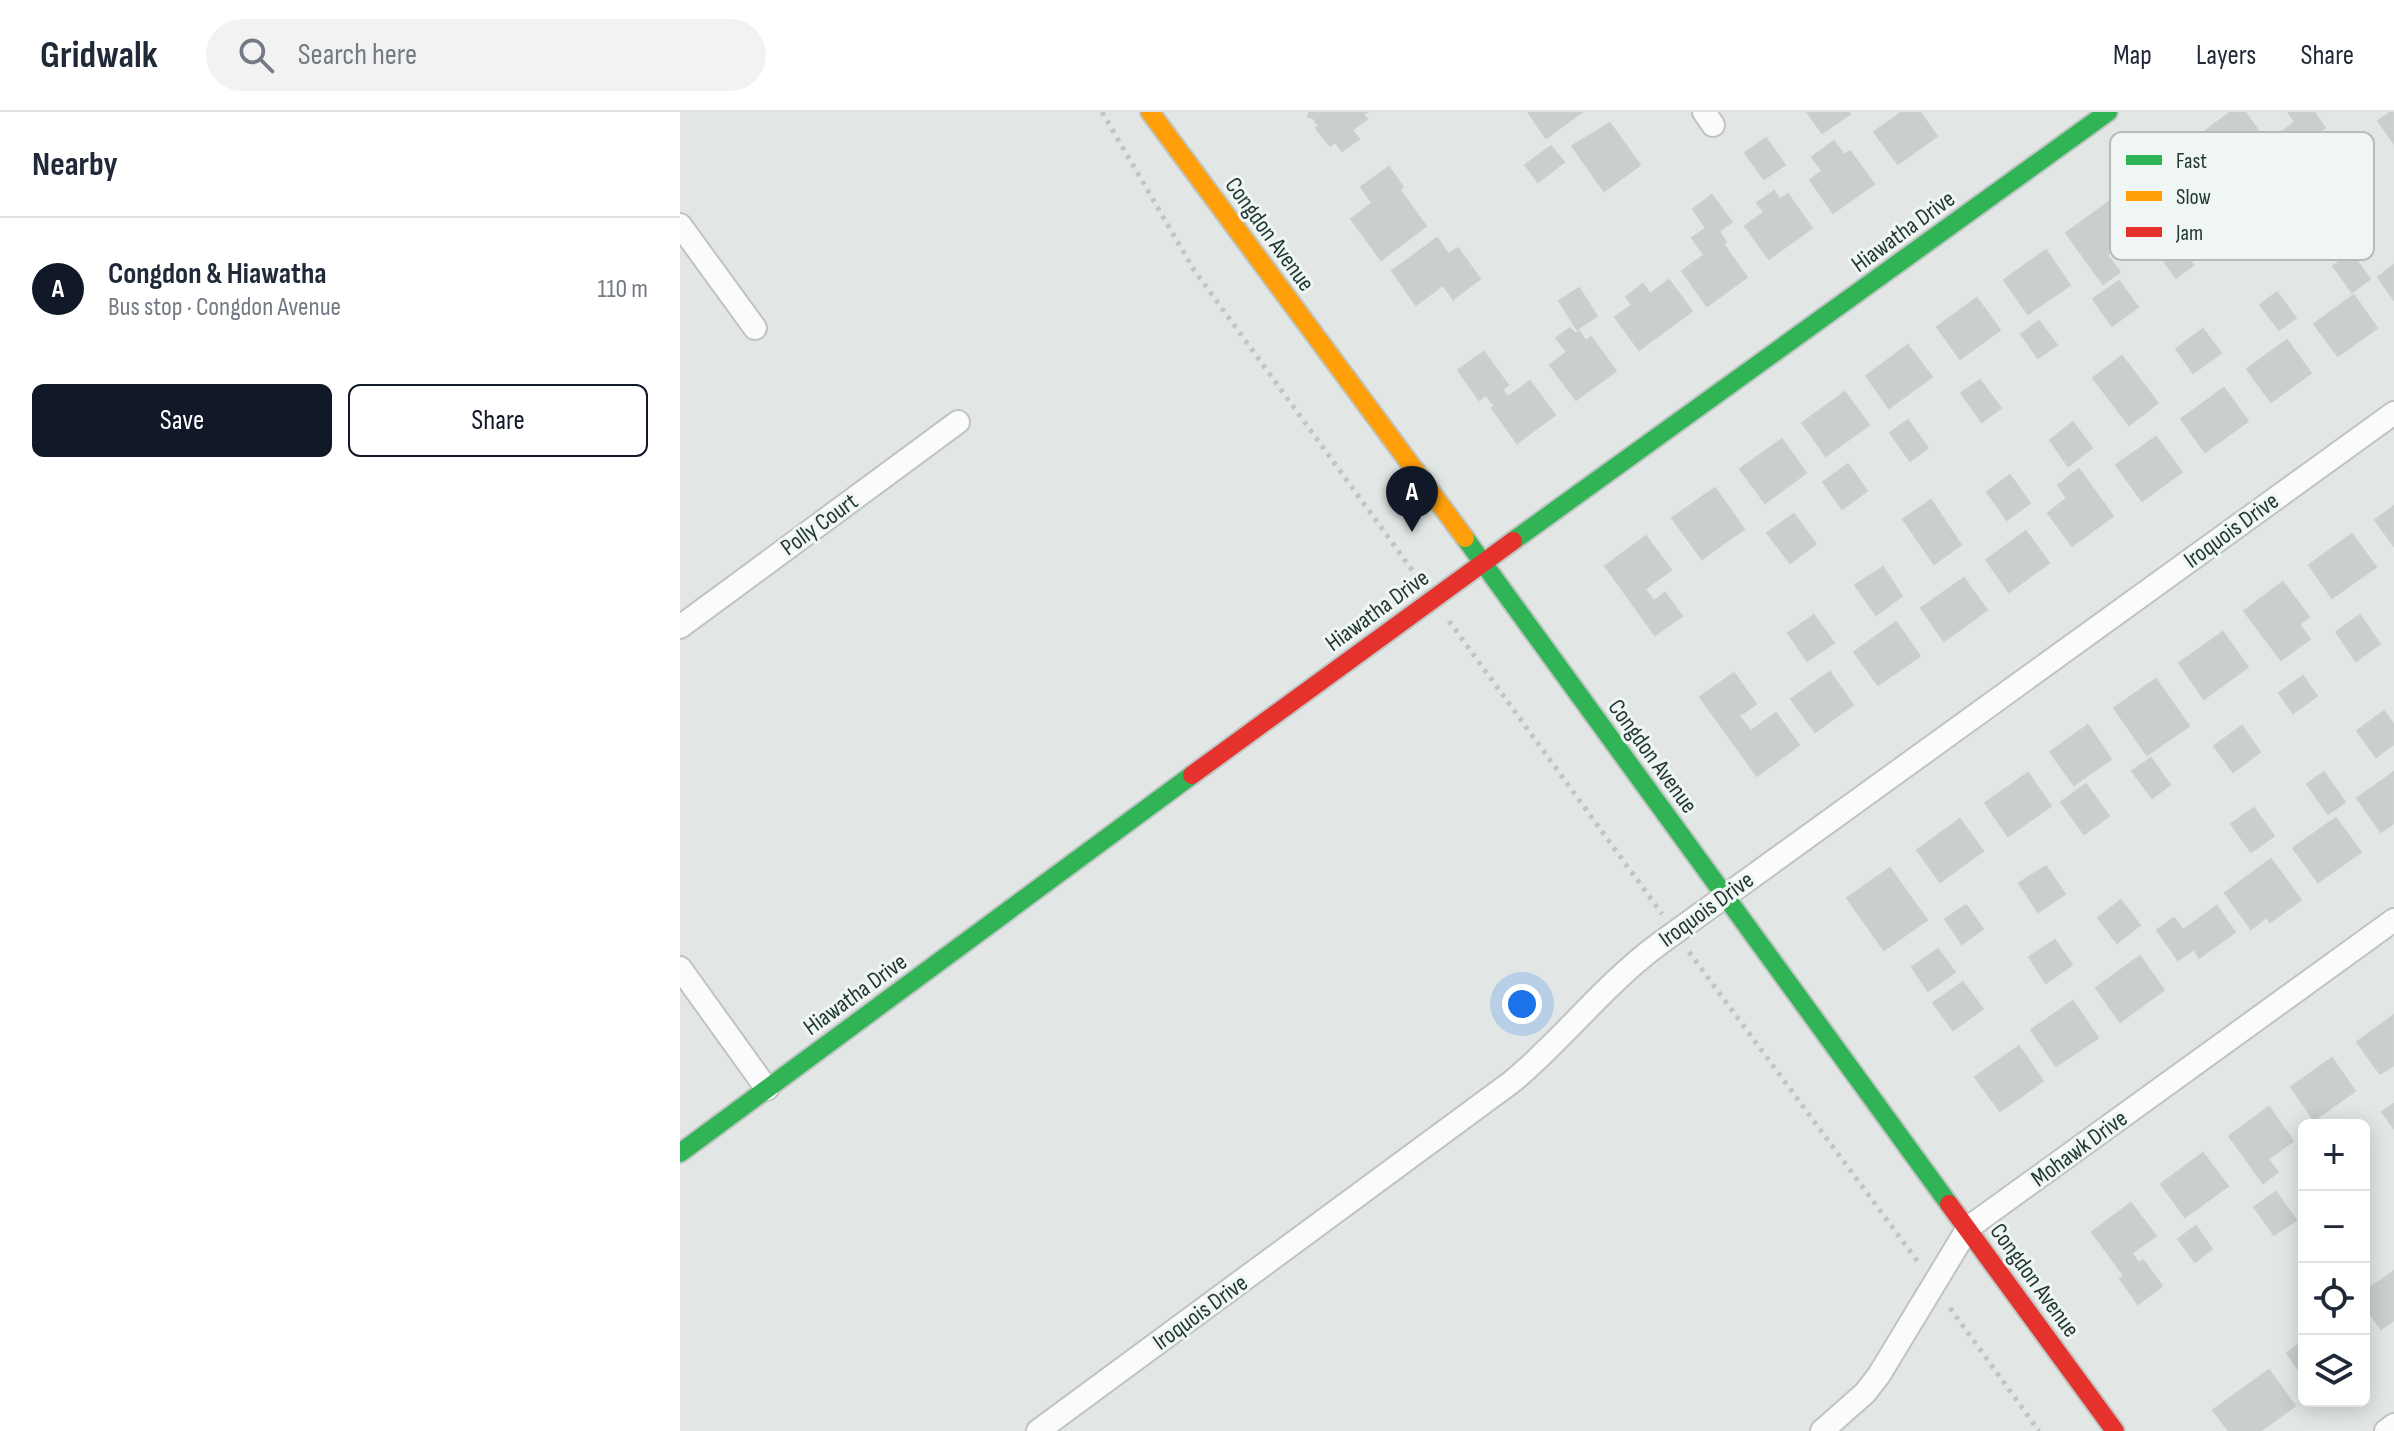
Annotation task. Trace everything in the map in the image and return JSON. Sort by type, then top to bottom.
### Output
[{"type":"street","name":"Congdon Avenue","points":[[1150,112],[1483,563],[2115,1431]]},
{"type":"street","name":"Hiawatha Drive","points":[[680,1153],[1483,563],[2108,112]]},
{"type":"street","points":[[680,225],[755,328]]},
{"type":"street","name":"Iroquois Drive","points":[[1038,1431],[1513,1081],[1538,1060],[1626,968],[2394,413]]},
{"type":"street","name":"Polly Court","points":[[680,627],[958,422]]},
{"type":"street","name":"Mohawk Drive","points":[[1822,1431],[1865,1393],[1879,1375],[1968,1228],[2394,920]]},
{"type":"street","points":[[680,968],[767,1089]]},
{"type":"street","points":[[2386,1431],[2394,1425]]},
{"type":"path","points":[[1102,112],[1194,270],[1413,571]]},
{"type":"path","points":[[1450,622],[1659,910]]},
{"type":"path","points":[[1687,949],[1912,1256]]},
{"type":"path","points":[[1950,1308],[2039,1431]]},
{"type":"building","points":[[1309,112],[1367,112],[1363,115],[1367,119],[1352,130],[1359,139],[1342,151],[1335,142],[1330,146],[1316,128],[1319,126],[1313,118],[1308,117]]},
{"type":"building","points":[[1528,112],[1582,112],[1546,138]]},
{"type":"building","points":[[1807,112],[1849,112],[1850,114],[1822,133]]},
{"type":"building","points":[[1902,112],[1920,112],[1937,136],[1898,164],[1874,132]]},
{"type":"building","points":[[2231,112],[2245,112],[2259,132],[2204,132]]},
{"type":"building","points":[[2288,112],[2314,112],[2325,128],[2319,132],[2282,132],[2295,122]]},
{"type":"building","points":[[2394,112],[2394,143],[2378,121]]},
{"type":"building","points":[[1610,123],[1640,165],[1604,191],[1572,146]]},
{"type":"building","points":[[1766,138],[1785,165],[1764,179],[1745,153]]},
{"type":"building","points":[[1834,141],[1844,155],[1850,151],[1874,184],[1833,213],[1810,180],[1822,171],[1812,157]]},
{"type":"building","points":[[1551,146],[1564,162],[1538,182],[1525,165]]},
{"type":"building","points":[[1389,167],[1403,187],[1400,190],[1426,226],[1381,260],[1351,219],[1372,203],[1361,187]]},
{"type":"building","points":[[1774,191],[1780,199],[1788,194],[1812,228],[1769,259],[1745,226],[1764,212],[1757,203]]},
{"type":"building","points":[[1712,195],[1732,222],[1719,231],[1726,242],[1723,244],[1747,277],[1707,306],[1682,271],[1704,255],[1692,238],[1706,228],[1693,209]]},
{"type":"building","points":[[2109,202],[2110,253],[2107,255],[2120,272],[2103,284],[2066,233]]},
{"type":"building","points":[[1437,238],[1448,254],[1458,248],[1480,279],[1453,299],[1443,285],[1416,305],[1392,271]]},
{"type":"building","points":[[2046,250],[2070,285],[2028,314],[2004,280]]},
{"type":"building","points":[[2163,260],[2190,260],[2193,265],[2176,278]]},
{"type":"building","points":[[2341,260],[2356,260],[2370,279],[2352,292],[2333,266]]},
{"type":"building","points":[[2394,265],[2394,300],[2378,277]]},
{"type":"building","points":[[1669,280],[1692,311],[1639,350],[1615,317],[1632,305],[1626,297],[1643,284],[1650,294]]},
{"type":"building","points":[[2119,281],[2138,307],[2112,326],[2093,299]]},
{"type":"building","points":[[1579,288],[1597,316],[1577,329],[1559,301]]},
{"type":"building","points":[[2277,292],[2296,318],[2279,330],[2260,305]]},
{"type":"building","points":[[2354,295],[2377,328],[2338,356],[2314,324]]},
{"type":"building","points":[[1977,298],[2000,330],[1960,359],[1937,327]]},
{"type":"building","points":[[2039,321],[2057,345],[2038,358],[2021,334]]},
{"type":"building","points":[[1570,328],[1575,334],[1579,331],[1586,341],[1591,337],[1616,371],[1576,400],[1550,365],[1567,352],[1556,338]]},
{"type":"building","points":[[2203,329],[2221,353],[2193,373],[2176,349]]},
{"type":"building","points":[[2287,340],[2311,373],[2271,402],[2247,369]]},
{"type":"building","points":[[1908,345],[1932,377],[1889,408],[1866,376]]},
{"type":"building","points":[[1484,352],[1508,385],[1502,390],[1508,397],[1530,381],[1555,415],[1517,443],[1492,408],[1495,406],[1486,395],[1479,400],[1458,370]]},
{"type":"building","points":[[2122,356],[2158,403],[2129,425],[2093,378]]},
{"type":"building","points":[[1980,380],[2001,408],[1982,422],[1961,393]]},
{"type":"building","points":[[2224,388],[2248,421],[2205,452],[2181,419]]},
{"type":"building","points":[[1845,392],[1869,425],[1826,456],[1802,423]]},
{"type":"building","points":[[1908,420],[1928,448],[1910,461],[1890,433]]},
{"type":"building","points":[[2073,422],[2092,448],[2068,466],[2050,440]]},
{"type":"building","points":[[2156,437],[2182,472],[2142,501],[2116,465]]},
{"type":"building","points":[[1782,439],[1806,473],[1765,503],[1740,469]]},
{"type":"building","points":[[1848,464],[1867,491],[1842,509],[1823,482]]},
{"type":"building","points":[[2079,469],[2113,516],[2072,546],[2048,513],[2067,498],[2058,485]]},
{"type":"building","points":[[2010,475],[2030,503],[2007,520],[1987,492]]},
{"type":"building","points":[[1715,488],[1744,529],[1702,559],[1672,518]]},
{"type":"building","points":[[1931,500],[1961,545],[1934,564],[1903,519]]},
{"type":"building","points":[[2394,506],[2394,546],[2375,520]]},
{"type":"building","points":[[1794,514],[1816,544],[1790,563],[1767,533]]},
{"type":"building","points":[[2026,531],[2049,563],[2009,592],[1986,560]]},
{"type":"building","points":[[2352,534],[2376,567],[2332,598],[2309,565]]},
{"type":"building","points":[[1646,536],[1671,570],[1645,589],[1654,601],[1665,593],[1682,616],[1655,635],[1605,566]]},
{"type":"building","points":[[1883,567],[1902,596],[1876,615],[1855,585]]},
{"type":"building","points":[[1964,578],[1987,610],[1944,641],[1921,608]]},
{"type":"building","points":[[2283,582],[2309,617],[2299,624],[2310,639],[2281,660],[2244,611]]},
{"type":"building","points":[[1814,615],[1834,643],[1807,661],[1788,633]]},
{"type":"building","points":[[2360,615],[2380,644],[2356,661],[2336,632]]},
{"type":"building","points":[[1896,622],[1920,656],[1878,685],[1854,652]]},
{"type":"building","points":[[2223,632],[2248,667],[2204,699],[2179,663]]},
{"type":"building","points":[[1830,672],[1853,705],[1815,732],[1791,699]]},
{"type":"building","points":[[1734,673],[1756,704],[1739,716],[1751,731],[1776,713],[1799,745],[1757,776],[1700,697]]},
{"type":"building","points":[[2303,676],[2317,696],[2293,713],[2279,693]]},
{"type":"building","points":[[2156,679],[2189,726],[2147,755],[2114,708]]},
{"type":"building","points":[[2384,711],[2394,725],[2394,744],[2376,757],[2357,731]]},
{"type":"building","points":[[2088,725],[2111,759],[2074,785],[2050,752]]},
{"type":"building","points":[[2242,726],[2260,752],[2233,772],[2214,746]]},
{"type":"building","points":[[2151,758],[2170,785],[2152,798],[2132,771]]},
{"type":"building","points":[[2324,772],[2345,802],[2328,814],[2307,784]]},
{"type":"building","points":[[2394,772],[2394,823],[2381,832],[2357,798]]},
{"type":"building","points":[[2028,773],[2051,806],[2008,836],[1985,803]]},
{"type":"building","points":[[2086,784],[2109,816],[2084,834],[2061,802]]},
{"type":"building","points":[[2254,808],[2274,836],[2251,852],[2231,824]]},
{"type":"building","points":[[2336,818],[2361,852],[2318,882],[2293,848]]},
{"type":"building","points":[[1960,819],[1983,851],[1940,882],[1917,850]]},
{"type":"building","points":[[2271,859],[2301,900],[2270,922],[2267,917],[2251,929],[2225,893]]},
{"type":"building","points":[[2046,866],[2065,894],[2038,912],[2019,883]]},
{"type":"building","points":[[1890,868],[1927,920],[1884,950],[1847,898]]},
{"type":"building","points":[[2121,900],[2140,925],[2117,943],[2098,918]]},
{"type":"building","points":[[1966,905],[1983,929],[1962,944],[1945,919]]},
{"type":"building","points":[[2217,906],[2235,932],[2199,958],[2194,949],[2178,960],[2157,930],[2174,918],[2183,930]]},
{"type":"building","points":[[2055,940],[2072,965],[2046,983],[2029,957]]},
{"type":"building","points":[[1938,949],[1955,972],[1928,991],[1912,967]]},
{"type":"building","points":[[2140,956],[2164,990],[2120,1022],[2096,988]]},
{"type":"building","points":[[1963,982],[1983,1009],[1953,1030],[1933,1003]]},
{"type":"building","points":[[2073,1001],[2098,1038],[2056,1066],[2031,1030]]},
{"type":"building","points":[[2394,1015],[2394,1065],[2380,1074],[2357,1042]]},
{"type":"building","points":[[2019,1046],[2043,1081],[2000,1111],[1975,1077]]},
{"type":"building","points":[[2332,1058],[2355,1091],[2313,1119],[2291,1087]]},
{"type":"building","points":[[2394,1104],[2394,1128],[2382,1112]]},
{"type":"building","points":[[2269,1107],[2293,1141],[2268,1159],[2278,1172],[2263,1183],[2229,1136]]},
{"type":"building","points":[[2203,1153],[2228,1186],[2185,1217],[2161,1184]]},
{"type":"building","points":[[2276,1192],[2296,1220],[2274,1235],[2254,1207]]},
{"type":"building","points":[[2131,1203],[2156,1236],[2132,1253],[2139,1263],[2143,1260],[2162,1286],[2138,1304],[2120,1279],[2124,1276],[2092,1232]]},
{"type":"building","points":[[2196,1226],[2212,1249],[2195,1262],[2178,1239]]},
{"type":"building","points":[[2394,1271],[2394,1320],[2381,1329],[2370,1313],[2370,1288]]},
{"type":"building","points":[[2298,1345],[2298,1369],[2287,1353]]},
{"type":"building","points":[[2269,1370],[2295,1406],[2260,1431],[2229,1431],[2213,1410]]},
{"type":"traffic: fast","points":[[1513,541],[2108,112]]},
{"type":"traffic: fast","points":[[1465,538],[1949,1204]]},
{"type":"traffic: fast","points":[[680,1153],[1192,775]]},
{"type":"traffic: slow","points":[[1150,112],[1465,538]]},
{"type":"traffic: jam","points":[[1192,775],[1513,541]]},
{"type":"traffic: jam","points":[[1949,1204],[2115,1431]]},
{"type":"place","name":"Congdon & Hiawatha","points":[[1412,532]]}]
